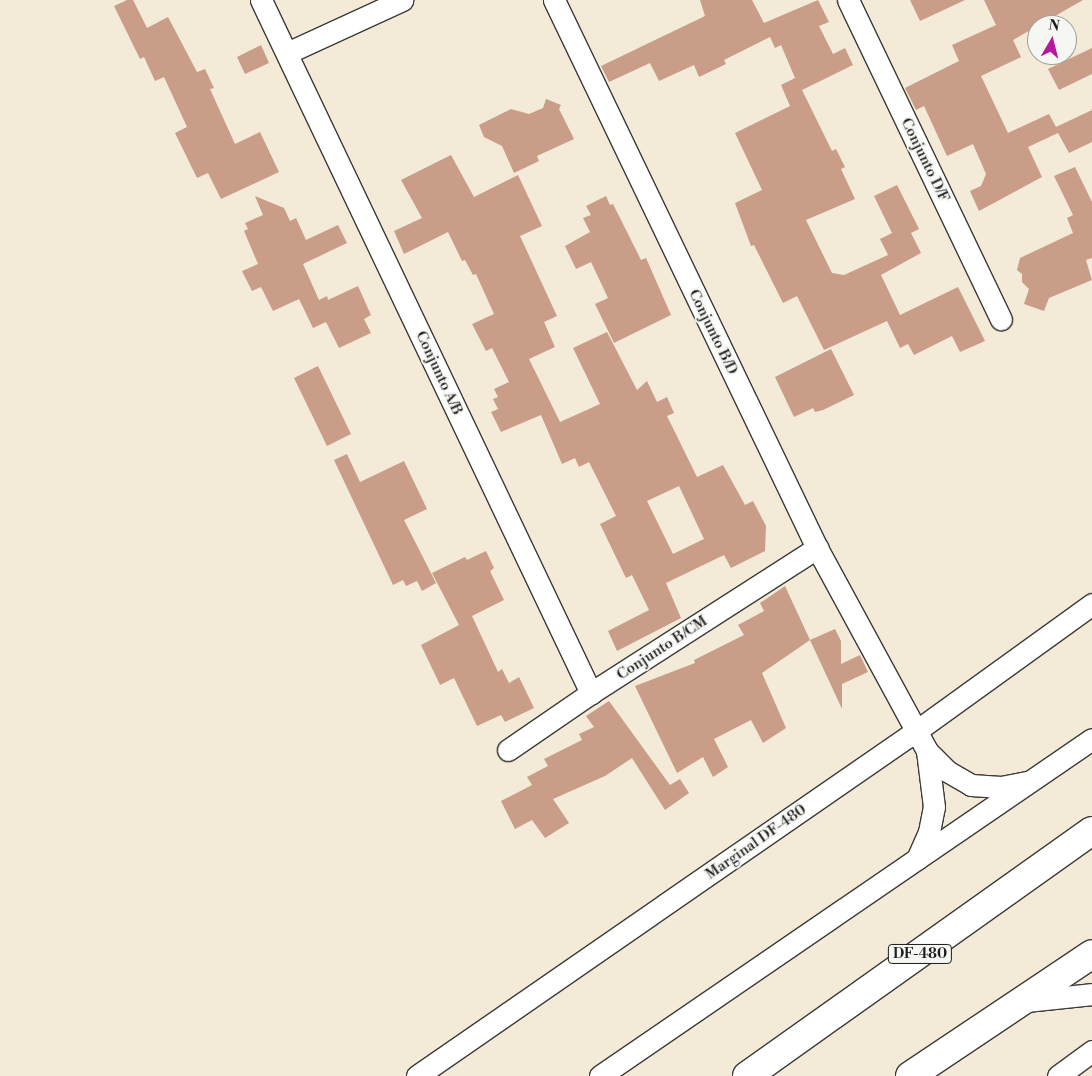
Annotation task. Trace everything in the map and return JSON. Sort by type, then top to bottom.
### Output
[{"type":"main road","name":"DF-480","points":[[747,1076],[1092,831]]},
{"type":"main road","points":[[910,1076],[1014,1004],[1092,954]]},
{"type":"street","name":"Conjunto A/B","points":[[261,0],[591,693]]},
{"type":"street","points":[[287,53],[402,0]]},
{"type":"street","name":"Conjunto B/D","points":[[554,0],[817,548],[876,662],[927,751]]},
{"type":"street","name":"Conjunto D/F","points":[[848,0],[1001,319]]},
{"type":"street","name":"Conjunto B/CM","points":[[508,750],[591,693],[817,548]]},
{"type":"street","name":"Marginal DF-480","points":[[417,1076],[916,732],[1092,604]]},
{"type":"street","points":[[600,1076],[1092,739]]},
{"type":"street","points":[[927,751],[948,771],[971,785],[1001,788],[1027,782]]},
{"type":"street","points":[[915,862],[924,846],[933,813],[933,784],[927,751]]},
{"type":"street","points":[[1014,1004],[1043,998],[1092,994]]},
{"type":"street","points":[[1058,1076],[1092,1051]]},
{"type":"building","points":[[127,0],[133,0],[147,28],[168,17],[197,72],[205,69],[214,88],[210,89],[235,144],[260,132],[279,172],[221,199],[208,173],[197,178],[175,133],[187,127],[164,77],[155,81],[144,57],[140,59],[114,6]]},
{"type":"building","points":[[700,0],[752,0],[764,23],[818,0],[829,22],[819,26],[833,54],[845,48],[853,65],[802,90],[832,151],[836,149],[845,167],[841,169],[855,199],[806,220],[832,273],[844,275],[888,255],[880,239],[892,233],[874,196],[897,185],[919,229],[911,233],[921,253],[881,275],[900,315],[958,287],[985,341],[960,352],[952,336],[914,355],[908,344],[900,348],[887,321],[824,350],[797,296],[783,303],[754,245],[751,246],[735,203],[762,190],[735,133],[790,106],[781,85],[795,78],[781,45],[775,48],[770,37],[724,60],[726,64],[699,77],[694,65],[659,81],[650,63],[609,82],[601,66],[705,16]]},
{"type":"building","points":[[910,0],[965,0],[920,21]]},
{"type":"building","points":[[984,0],[1083,0],[1057,15],[1027,15],[1027,32],[1013,40],[1021,57],[981,76],[1008,133],[1049,114],[1056,127],[1092,110],[1092,142],[1069,153],[1058,133],[1028,147],[1042,177],[979,211],[970,191],[981,186],[986,174],[973,144],[947,156],[924,106],[916,110],[905,88],[959,61],[952,45],[996,25]]},
{"type":"building","points":[[261,45],[269,63],[245,74],[237,57]]},
{"type":"building","points":[[1092,48],[1092,74],[1059,90],[1048,69],[1056,65],[1077,65],[1077,55]]},
{"type":"building","points":[[546,99],[561,105],[559,109],[574,139],[537,156],[539,161],[514,173],[502,146],[484,137],[479,125],[511,109],[529,114],[543,108]]},
{"type":"building","points":[[451,155],[474,197],[518,175],[542,226],[520,236],[557,316],[544,322],[555,347],[529,359],[560,422],[600,404],[573,348],[607,332],[637,390],[647,381],[657,402],[667,397],[674,413],[667,416],[697,477],[723,465],[745,505],[753,501],[766,526],[765,551],[731,568],[724,555],[666,583],[681,618],[617,651],[608,631],[649,610],[632,575],[626,578],[600,524],[616,516],[589,462],[579,467],[575,458],[562,464],[541,415],[501,432],[491,412],[498,409],[493,399],[498,397],[494,389],[509,382],[492,348],[486,351],[472,324],[494,314],[476,274],[473,275],[465,260],[462,261],[448,232],[404,254],[394,231],[422,218],[401,180]],"holes":[[[679,486],[704,539],[673,554],[647,501]]]},
{"type":"building","points":[[1075,167],[1092,202],[1092,258],[1086,260],[1092,280],[1049,298],[1044,311],[1024,304],[1029,289],[1022,282],[1022,274],[1017,270],[1020,258],[1073,233],[1067,218],[1073,215],[1054,176]]},
{"type":"building","points":[[255,196],[284,208],[290,221],[296,218],[306,240],[338,225],[347,243],[303,264],[319,300],[327,296],[328,300],[358,286],[371,315],[364,319],[371,333],[339,348],[326,322],[313,328],[299,299],[273,311],[261,287],[252,291],[242,271],[258,264],[244,231],[248,229],[245,223],[263,215]]},
{"type":"building","points":[[606,196],[610,205],[613,204],[641,260],[646,258],[671,315],[614,343],[595,304],[608,298],[591,262],[576,269],[565,246],[590,232],[583,218],[591,215],[586,206]]},
{"type":"building","points":[[831,349],[854,395],[823,410],[815,412],[813,408],[794,417],[775,377]]},
{"type":"building","points":[[318,366],[351,434],[327,446],[294,378]]},
{"type":"building","points":[[347,454],[360,482],[404,461],[427,509],[404,520],[436,583],[422,591],[417,581],[406,586],[403,580],[393,585],[334,460]]},
{"type":"building","points":[[486,551],[494,568],[490,571],[504,600],[472,616],[498,672],[502,669],[509,683],[519,677],[534,708],[505,722],[501,715],[477,726],[454,678],[440,685],[421,645],[459,625],[432,573],[465,557],[467,560]]},
{"type":"building","points":[[785,586],[810,640],[762,673],[786,728],[763,743],[751,720],[714,739],[728,767],[713,777],[703,757],[677,773],[635,686],[695,663],[694,660],[744,635],[738,625],[764,611],[760,603]]},
{"type":"building","points":[[835,629],[841,641],[841,664],[860,655],[868,672],[842,684],[842,709],[810,640]]},
{"type":"building","points":[[609,701],[670,785],[680,779],[689,793],[665,810],[632,758],[605,776],[553,799],[569,823],[545,838],[532,820],[515,829],[501,801],[532,785],[527,777],[548,766],[544,759],[582,740],[579,734],[594,727],[586,716]]}]
